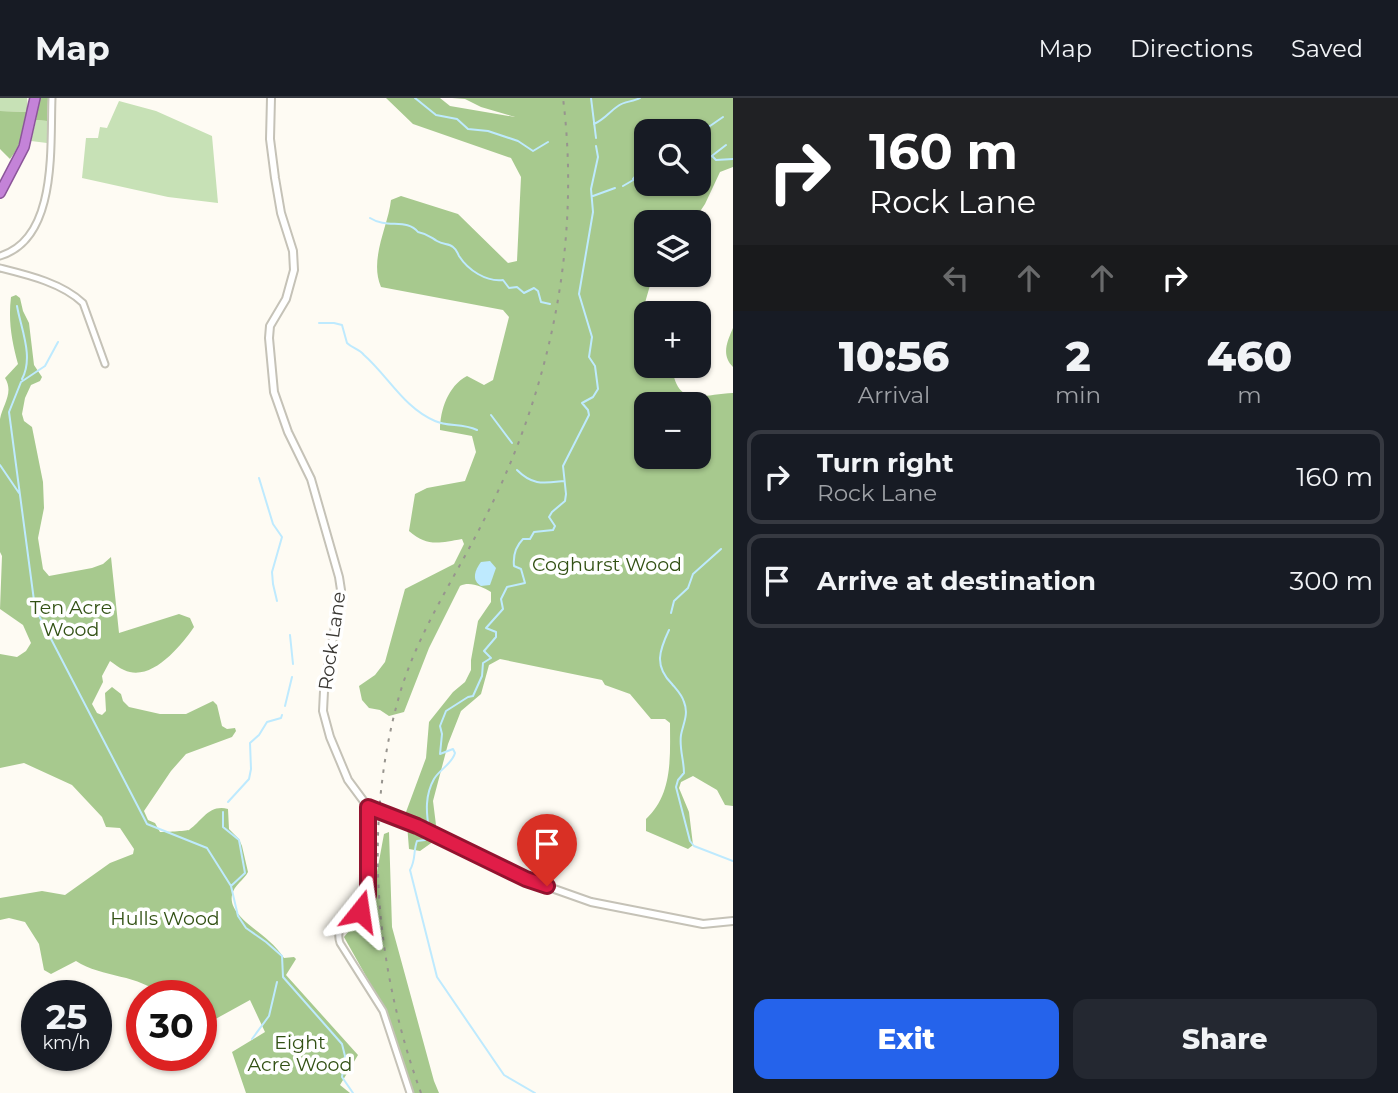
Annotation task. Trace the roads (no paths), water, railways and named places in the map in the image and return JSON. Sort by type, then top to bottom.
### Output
[{"type":"highway","points":[[0,193],[24,147],[35,98]]},
{"type":"street","points":[[0,256],[23,243],[38,222],[42,210],[47,192],[52,98]]},
{"type":"street","name":"Rock Lane","points":[[271,98],[270,139],[275,178],[281,213],[293,251],[294,270],[286,299],[270,326],[274,391],[288,432],[311,479],[340,577],[341,590],[323,711],[348,780],[368,807]]},
{"type":"street","points":[[0,268],[46,282],[76,296],[83,303],[105,364]]},
{"type":"street","points":[[410,1093],[383,1011],[338,937],[341,925],[360,911],[368,895],[368,807],[526,879],[591,902],[703,924],[733,921]]},
{"type":"water","points":[[490,561],[496,568],[490,585],[481,586],[476,581],[476,572],[481,562]]},
{"type":"waterway","points":[[415,98],[436,115],[457,119],[468,129],[488,131],[518,141],[533,151],[548,142]]},
{"type":"waterway","points":[[591,98],[596,138]]},
{"type":"waterway","points":[[594,124],[620,104],[640,98]]},
{"type":"waterway","points":[[711,125],[723,117]]},
{"type":"waterway","points":[[713,155],[726,145]]},
{"type":"waterway","points":[[429,829],[427,804],[431,785],[455,753],[453,749],[440,754],[440,726],[446,711],[473,696],[482,676],[483,663],[491,658],[484,651],[496,637],[496,632],[486,628],[503,609],[501,599],[507,587],[525,583],[521,569],[514,566],[518,545],[523,539],[530,539],[534,532],[553,530],[555,526],[549,517],[565,501],[563,466],[589,415],[582,403],[593,397],[598,389],[595,366],[589,357],[592,337],[579,294],[593,212],[591,189],[598,157],[596,146]]},
{"type":"waterway","points":[[711,156],[716,160],[733,159]]},
{"type":"waterway","points":[[623,186],[634,180]]},
{"type":"waterway","points":[[593,196],[615,188]]},
{"type":"waterway","points":[[370,218],[383,223],[408,225],[451,246],[467,266],[478,274],[503,280],[509,288],[517,287],[524,293],[534,288],[538,291],[541,302],[550,304]]},
{"type":"waterway","points":[[17,306],[27,352],[22,379]]},
{"type":"waterway","points":[[319,323],[342,325],[347,343],[373,363],[405,400],[424,415],[440,423],[477,430]]},
{"type":"waterway","points":[[58,342],[45,366],[21,382],[9,412],[35,608],[147,824],[207,848],[231,886],[238,916],[246,928],[282,956],[283,977],[342,1044],[345,1056],[342,1077],[353,1093]]},
{"type":"waterway","points":[[491,415],[512,443]]},
{"type":"waterway","points":[[0,465],[19,493]]},
{"type":"waterway","points":[[517,470],[534,481],[564,481]]},
{"type":"waterway","points":[[259,478],[273,524],[282,537],[272,572],[277,601]]},
{"type":"waterway","points":[[671,613],[674,601],[688,588],[693,574],[721,549]]},
{"type":"waterway","points":[[669,630],[660,658],[666,677],[681,695],[685,706],[686,715],[681,735],[684,773],[676,787],[690,841],[694,846],[733,861]]},
{"type":"waterway","points":[[290,635],[293,664]]},
{"type":"waterway","points":[[285,706],[292,677]]},
{"type":"waterway","points":[[228,802],[249,779],[250,743],[267,722],[281,718],[282,715]]},
{"type":"waterway","points":[[223,812],[223,827],[239,840],[245,873],[231,886]]},
{"type":"waterway","points":[[427,834],[425,840],[417,841],[410,870],[437,977],[504,1075],[535,1093]]},
{"type":"waterway","points":[[252,1039],[269,1016],[277,982]]},
{"type":"railway","points":[[421,1093],[393,996],[379,895],[381,793],[388,743],[400,693],[417,647],[508,469],[528,418],[543,366],[564,260],[568,152],[563,98]]},
{"type":"park label","name":"Coghurst Wood","points":[[607,564]]},
{"type":"park label","name":"Ten Acre Wood","points":[[71,618]]},
{"type":"park label","name":"Hulls Wood","points":[[165,918]]},
{"type":"park label","name":"Eight Acre Wood","points":[[300,1053]]}]
